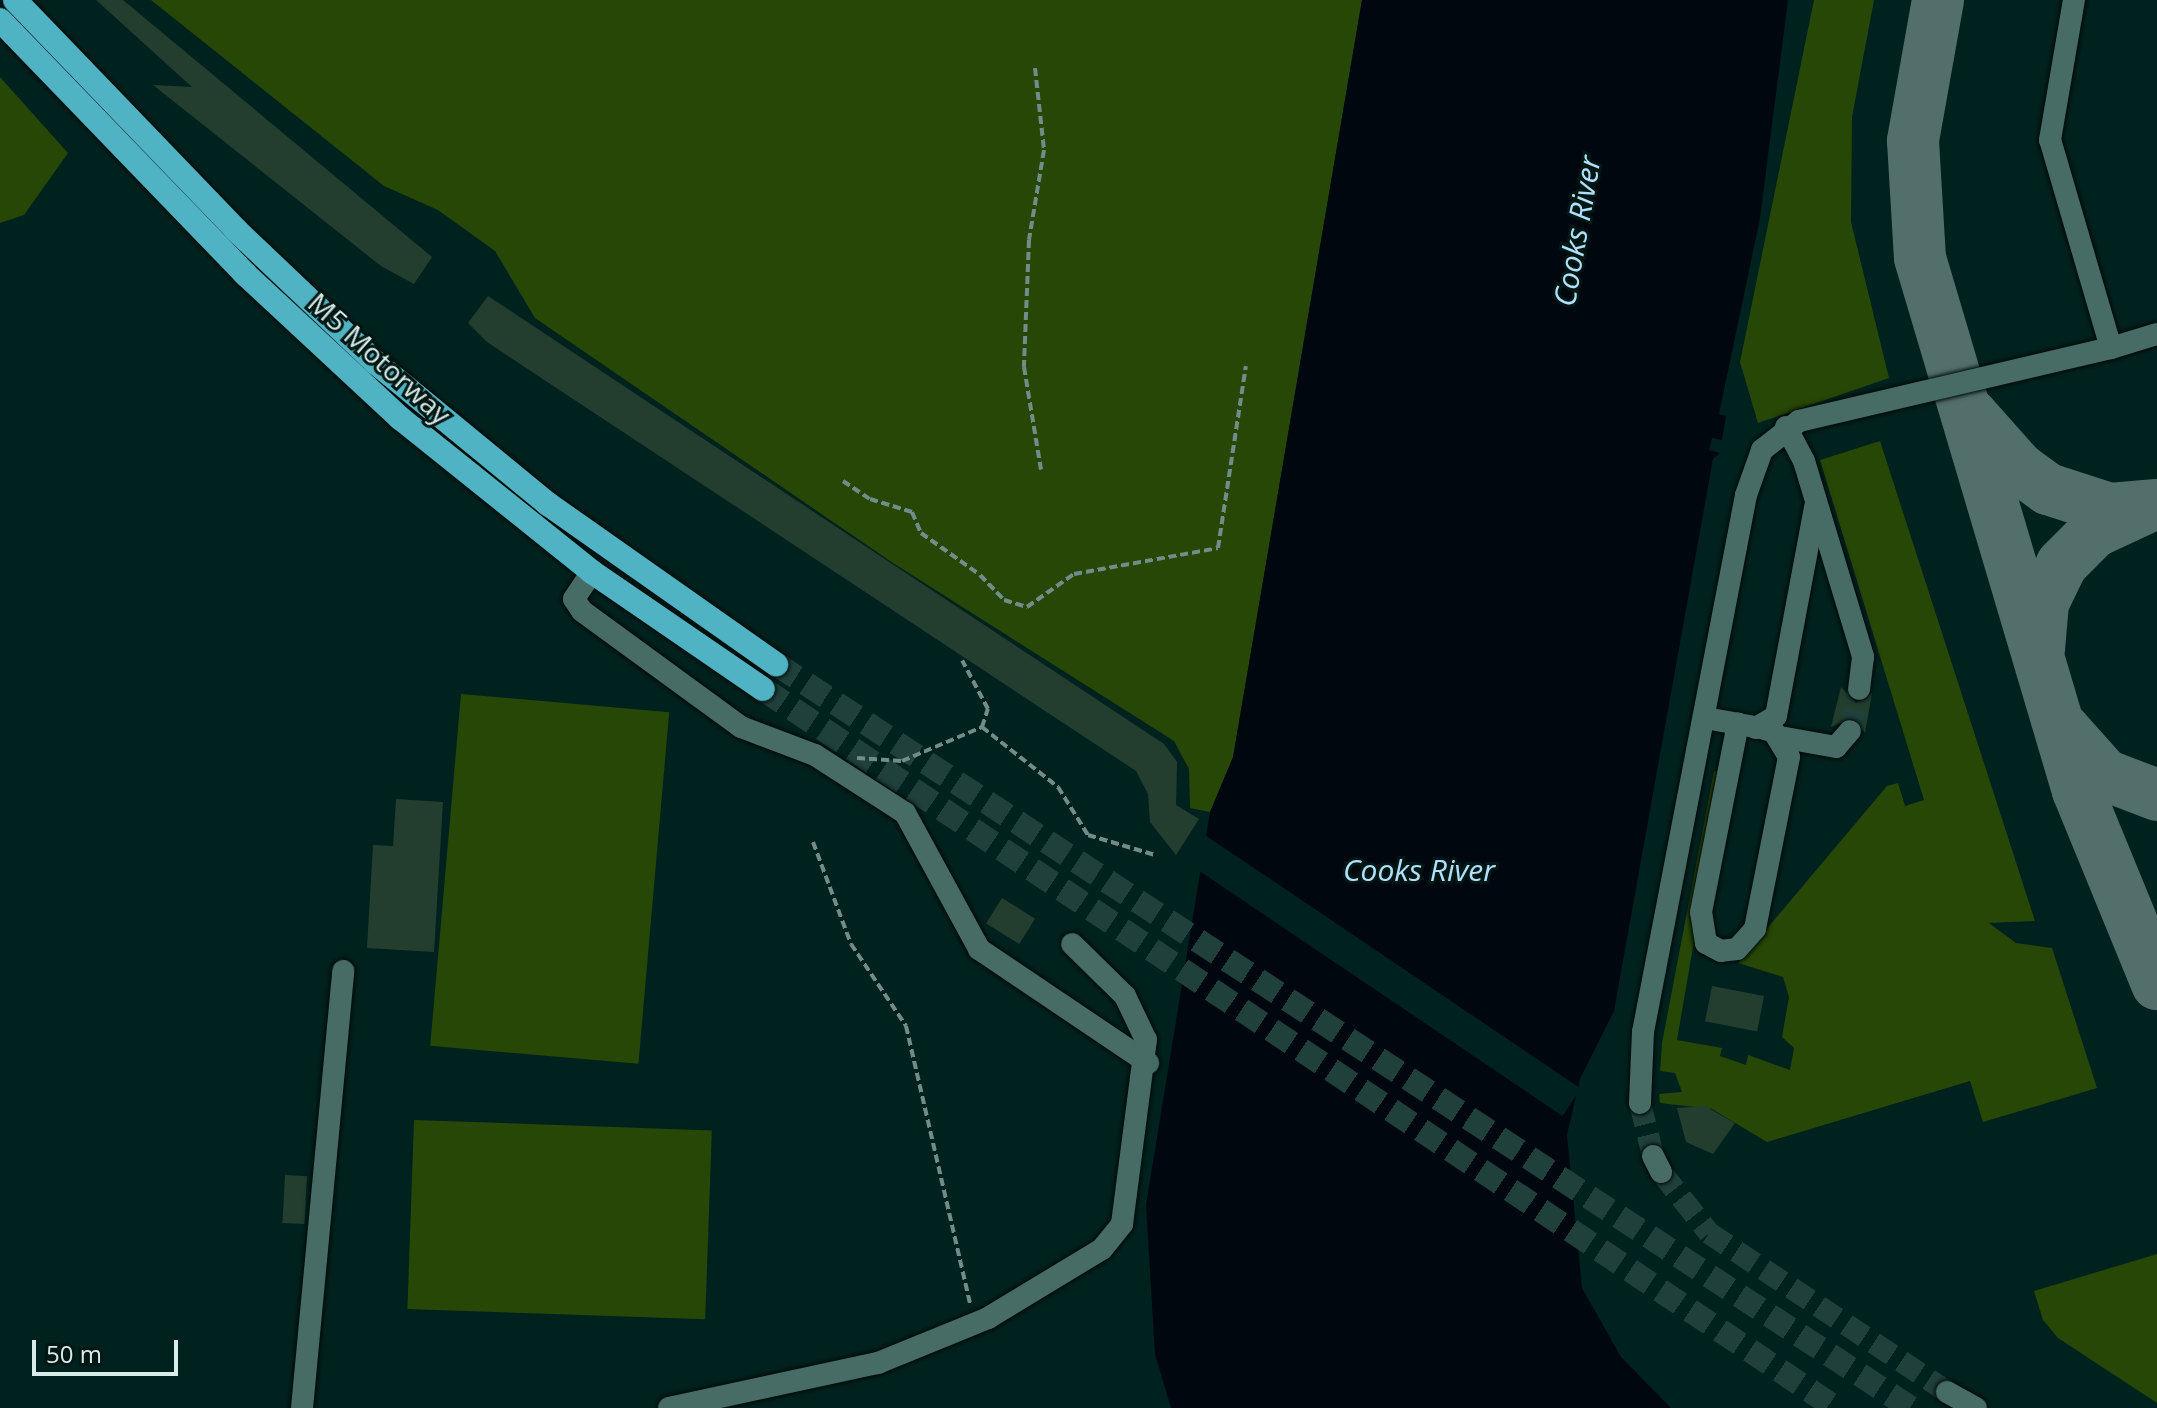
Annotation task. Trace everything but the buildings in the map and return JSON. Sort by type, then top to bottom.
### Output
[{"type":"highway","name":"M5 Motorway","points":[[15,0],[236,230],[438,416],[625,561],[776,664]]},
{"type":"highway","name":"M5 Motorway","points":[[0,20],[219,249],[400,418],[592,572],[763,689]]},
{"type":"lane","points":[[2074,0],[2050,140],[2111,348]]},
{"type":"lane","points":[[1640,1103],[1643,1032],[1752,469],[1786,427],[1849,407],[2054,366],[2157,334]]},
{"type":"lane","points":[[1786,427],[1815,498],[1863,657],[1859,689]]},
{"type":"lane","points":[[1747,726],[1776,716],[1815,498]]},
{"type":"lane","points":[[616,589],[629,583],[625,561]]},
{"type":"lane","points":[[592,572],[574,599],[582,611],[741,727],[839,770],[920,830],[979,949],[1148,1063]]},
{"type":"lane","points":[[1705,718],[1747,726],[1784,744],[1836,747],[1850,731]]},
{"type":"lane","points":[[1747,726],[1701,912],[1702,935],[1712,948],[1737,949],[1755,929],[1784,744]]},
{"type":"lane","points":[[669,1408],[878,1363],[973,1323],[1093,1255],[1122,1224],[1148,1063],[1137,1015],[1072,944]]},
{"type":"lane","points":[[302,1408],[343,971]]},
{"type":"lane","points":[[1947,1392],[1976,1408]]},
{"type":"path","points":[[1035,68],[1044,150],[1029,240],[1024,367],[1041,470]]},
{"type":"path","points":[[843,481],[870,499],[912,512],[921,533],[969,566],[1004,600],[1027,607],[1074,574],[1218,548],[1246,366]]},
{"type":"path","points":[[839,770],[855,758],[902,761],[982,727],[988,709],[962,660]]},
{"type":"path","points":[[982,727],[1058,787],[1088,835],[1155,855]]},
{"type":"path","points":[[813,842],[851,944],[906,1026],[973,1323]]},
{"type":"green space","points":[[151,0],[1362,0],[1233,758],[1210,812],[1190,808],[1189,769],[1174,741],[893,563],[535,318],[495,251],[438,210],[384,186]]},
{"type":"green space","points":[[1814,0],[1874,0],[1852,117],[1851,222],[1889,378],[1758,423],[1740,362]]},
{"type":"green space","points":[[0,77],[68,153],[24,215],[0,223]]},
{"type":"green space","points":[[1880,441],[2035,921],[1989,923],[2016,943],[2052,948],[2097,1088],[1983,1122],[1970,1081],[1767,1142],[1712,1109],[1660,1103],[1659,1094],[1682,1092],[1675,1073],[1660,1071],[1662,1043],[1714,771],[1723,773],[1677,1040],[1722,1048],[1720,1056],[1746,1065],[1748,1055],[1790,1070],[1794,1048],[1782,1037],[1789,997],[1783,977],[1738,963],[1887,786],[1898,783],[1905,806],[1924,800],[1820,460]]},
{"type":"green space","points":[[461,694],[669,712],[638,1064],[430,1046]]},
{"type":"green space","points":[[414,1120],[712,1130],[705,1319],[407,1309]]},
{"type":"green space","points":[[2157,1254],[2157,1403],[2058,1338],[2043,1320],[2034,1291]]},
{"type":"water","name":"Cooks River","points":[[1362,0],[1788,0],[1760,218],[1719,414],[1726,416],[1722,440],[1712,438],[1709,450],[1720,453],[1713,459],[1614,1011],[1580,1079],[1567,1135],[1582,1288],[1621,1357],[1671,1408],[1171,1408],[1155,1354],[1146,1205],[1210,812],[1233,757]]},
{"type":"pier","points":[[1202,833],[1581,1089],[1562,1116],[1184,860]]},
{"type":"taxiway","points":[[1938,0],[1913,141],[1920,258],[2078,791],[2157,984]]},
{"type":"taxiway","points":[[1971,414],[2019,468],[2048,489],[2110,509],[2157,505]]},
{"type":"taxiway","points":[[2039,649],[2043,603],[2062,564],[2094,532],[2143,509]]},
{"type":"taxiway","points":[[2063,728],[2105,775],[2157,795]]},
{"type":"tunnel","points":[[776,664],[1911,1408]]},
{"type":"tunnel","points":[[763,689],[1836,1408]]},
{"type":"tunnel","points":[[1850,731],[1859,689]]},
{"type":"tunnel","points":[[1640,1103],[1653,1156]]},
{"type":"tunnel","points":[[1661,1172],[1709,1233],[1947,1392]]}]
